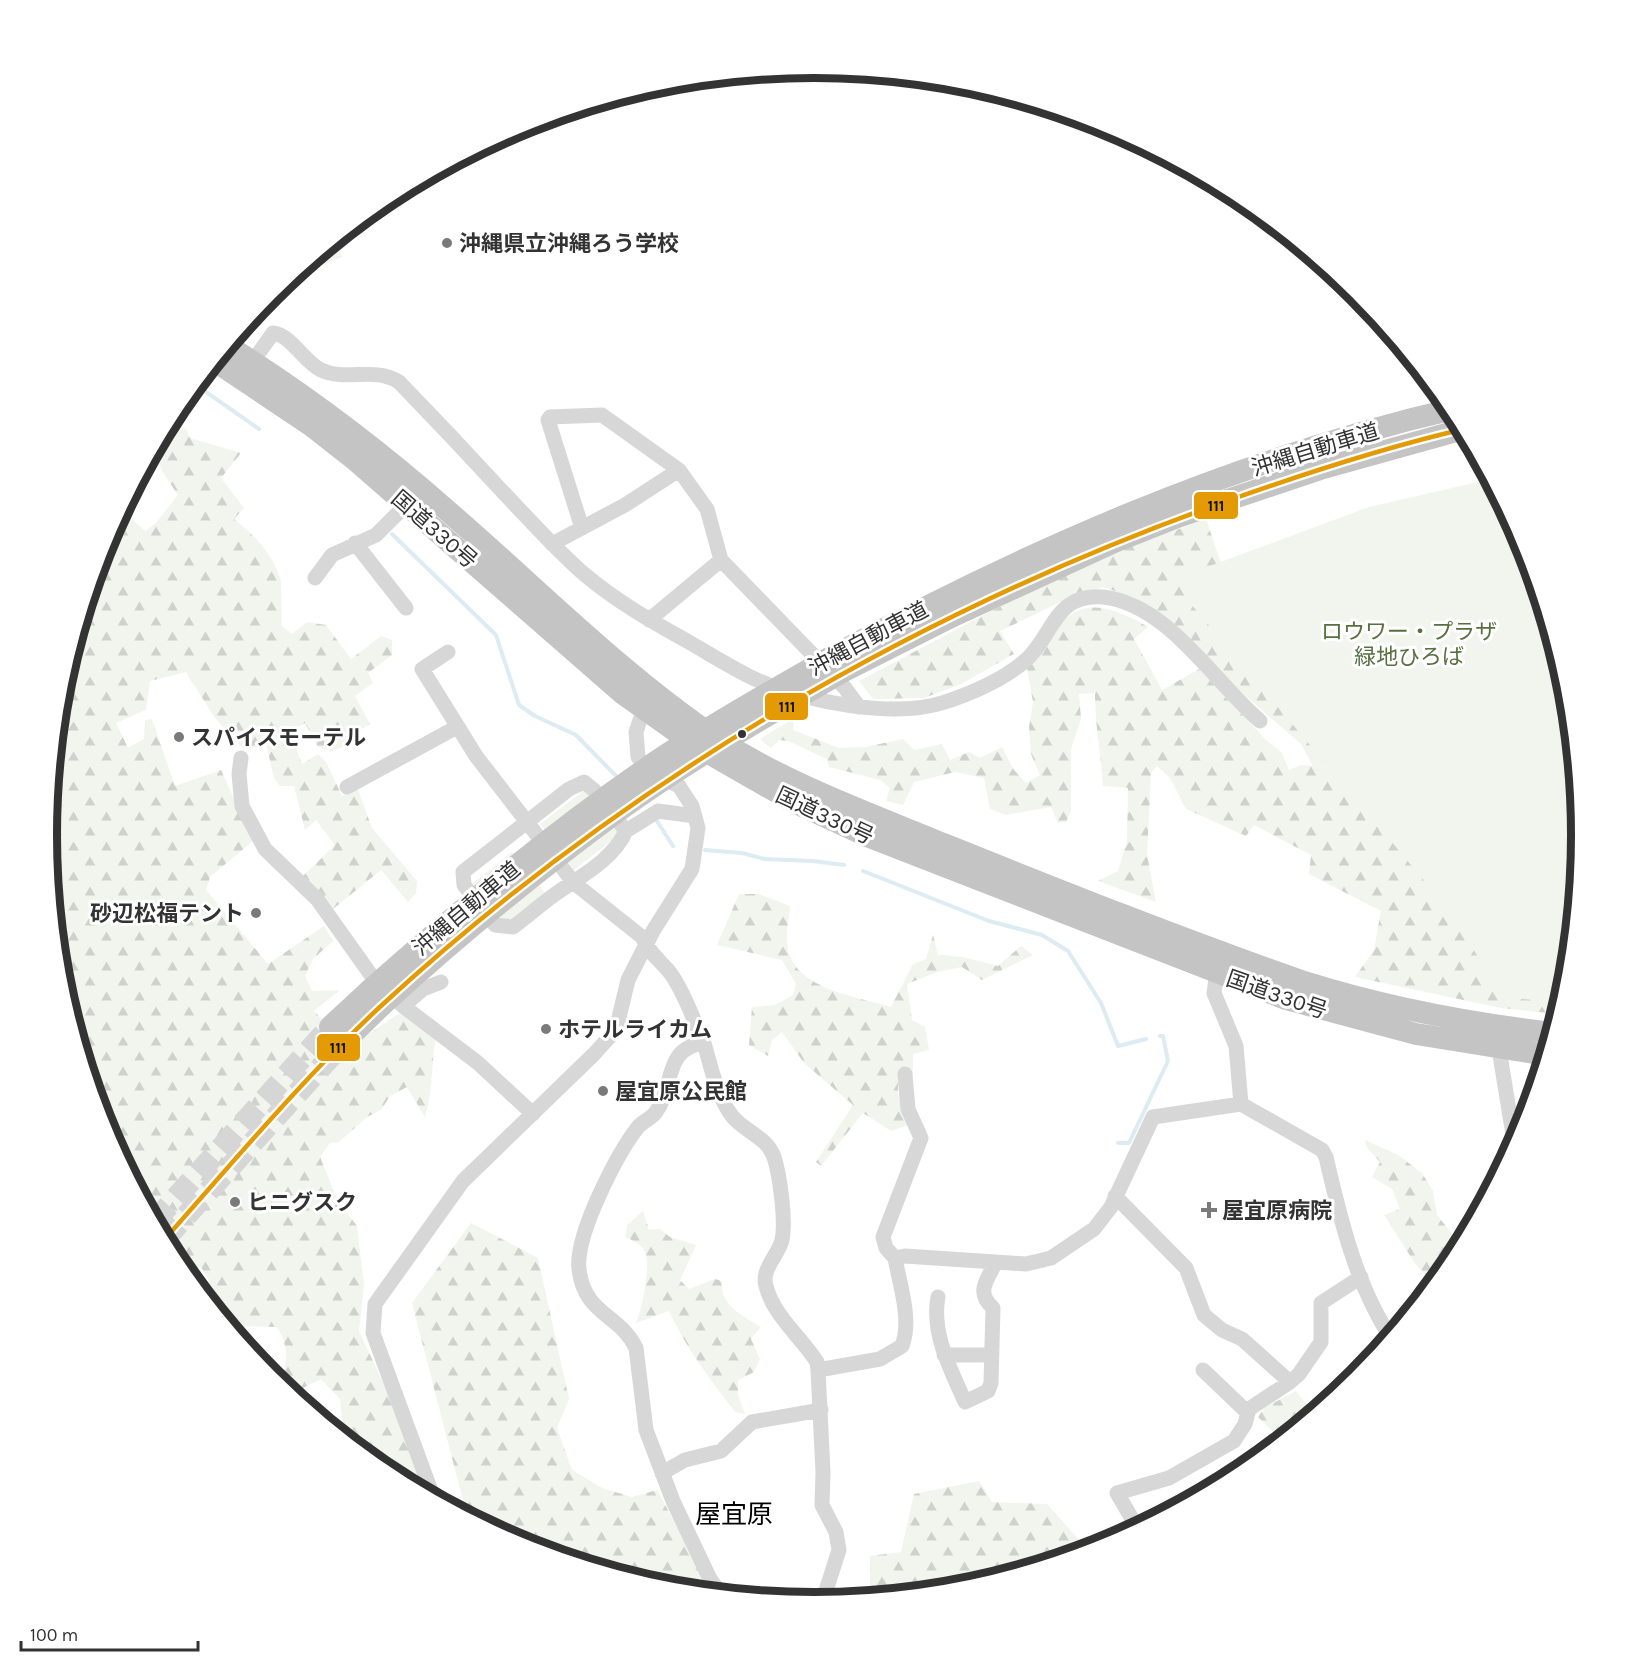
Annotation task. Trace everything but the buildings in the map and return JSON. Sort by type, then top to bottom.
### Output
[{"type":"highway","name":"国道330号","points":[[232,351],[247,369],[407,504],[622,693],[652,703],[805,786],[997,866],[1219,963],[1286,999],[1342,1016],[1416,1034],[1539,1054]]},
{"type":"highway","name":"国道330号","points":[[223,363],[247,369],[372,448],[448,511],[652,703]]},
{"type":"highway","name":"沖縄自動車道","points":[[337,1034],[385,1000],[544,868],[620,810],[777,710],[891,624],[1034,554],[1173,495],[1313,447],[1442,412]]},
{"type":"highway","name":"沖縄自動車道","points":[[836,665],[1125,537],[1320,469],[1455,432]]},
{"type":"highway","name":"国道330号","points":[[1219,963],[1419,1013],[1546,1032]]},
{"type":"street","points":[[247,369],[268,337],[278,334],[313,365],[324,371],[349,374],[379,373],[399,382],[552,544],[601,588],[650,620],[758,681],[817,699],[859,707],[903,710],[943,703],[970,693],[1023,663],[1034,652],[1054,619],[1065,607],[1082,598],[1104,597],[1128,604],[1158,619],[1260,721]]},
{"type":"street","points":[[582,528],[553,444],[548,420],[550,417],[602,415],[679,470],[707,509],[720,560],[845,688],[859,707]]},
{"type":"street","points":[[552,544],[625,505],[679,470]]},
{"type":"street","points":[[315,578],[332,555],[376,535],[407,504]]},
{"type":"street","points":[[355,543],[406,608]]},
{"type":"street","points":[[650,620],[720,560]]},
{"type":"street","points":[[448,652],[422,669],[457,727],[574,884],[642,937],[646,947],[675,982],[704,1043],[719,1092],[733,1116],[768,1145],[774,1157],[780,1185],[783,1237],[765,1273],[765,1285],[780,1314],[817,1362],[821,1410],[822,1505],[836,1532],[839,1550],[825,1593]]},
{"type":"street","points":[[430,1488],[372,1333],[375,1304],[463,1181],[616,1030],[628,980],[692,869],[697,843],[696,816],[686,795],[679,786],[648,770],[638,757],[636,732],[652,703]]},
{"type":"street","points":[[347,787],[457,727]]},
{"type":"street","points":[[241,758],[239,774],[242,806],[265,849],[317,899],[371,975],[385,1000],[478,1063],[533,1114]]},
{"type":"street","points":[[626,831],[594,790],[584,782],[569,789],[463,872],[464,885],[495,925],[513,927],[554,895],[574,884],[619,846],[626,831],[658,811],[696,816]]},
{"type":"street","points":[[1219,963],[1214,993],[1236,1046],[1241,1104]]},
{"type":"street","points":[[385,1000],[441,982]]},
{"type":"street","points":[[704,1043],[690,1044],[681,1051],[657,1112],[636,1131],[589,1216],[580,1243],[579,1269],[584,1290],[595,1308],[631,1337],[636,1348],[646,1430],[662,1473],[715,1587]]},
{"type":"street","points":[[1499,1049],[1512,1129]]},
{"type":"street","points":[[818,1370],[880,1359],[902,1346],[906,1335],[905,1314],[895,1258],[886,1248],[883,1237],[921,1138],[908,1109],[905,1074]]},
{"type":"street","points":[[895,1258],[905,1256],[1026,1264],[1051,1258],[1094,1229],[1111,1207],[1153,1117],[1241,1104],[1322,1150],[1361,1277],[1387,1331]]},
{"type":"street","points":[[1115,1196],[1186,1268],[1204,1315],[1222,1330],[1242,1339],[1290,1382]]},
{"type":"street","points":[[938,1297],[936,1308],[944,1355],[965,1402],[988,1391],[992,1355],[993,1308],[982,1295],[982,1288],[995,1263]]},
{"type":"street","points":[[1134,1522],[1117,1493],[1169,1478],[1234,1441],[1249,1409],[1290,1382],[1321,1342],[1320,1303],[1361,1277]]},
{"type":"street","points":[[944,1355],[992,1355]]},
{"type":"street","points":[[1203,1370],[1248,1413]]},
{"type":"street","points":[[662,1473],[685,1460],[721,1452],[744,1427],[752,1422],[821,1410]]},
{"type":"green space","points":[[352,236],[351,240],[339,249],[342,257],[311,270]]},
{"type":"green space","points":[[178,426],[186,429],[190,438],[241,453],[221,478],[244,508],[234,519],[262,545],[277,569],[281,581],[282,626],[292,634],[307,622],[326,625],[351,659],[381,636],[392,640],[392,655],[368,673],[373,683],[355,696],[370,724],[350,736],[343,747],[332,751],[318,747],[305,723],[290,732],[302,764],[318,754],[326,762],[342,796],[357,787],[372,828],[417,881],[416,893],[408,902],[381,870],[333,909],[302,877],[335,845],[316,820],[305,830],[294,786],[280,786],[274,778],[266,744],[244,750],[215,718],[186,672],[150,681],[146,710],[116,723],[128,748],[144,739],[145,720],[152,719],[175,786],[221,770],[253,841],[210,877],[206,890],[268,964],[324,926],[333,941],[313,959],[305,976],[312,991],[340,990],[314,1011],[349,1047],[401,1012],[436,1037],[425,1117],[407,1087],[390,1096],[381,1110],[367,1117],[339,1142],[330,1143],[320,1157],[338,1201],[357,1226],[364,1285],[359,1331],[395,1408],[421,1482],[343,1428],[340,1399],[321,1379],[300,1391],[283,1375],[286,1362],[285,1347],[276,1327],[238,1326],[214,1297],[208,1288],[209,1280],[201,1267],[194,1269],[185,1256],[158,1214],[135,1171],[97,1079],[83,1032],[63,934],[59,885],[57,836],[63,737],[83,639],[97,592],[128,516],[145,531],[156,523],[178,495],[156,461],[158,457]]},
{"type":"green space","name":"ロウワー・プラザ 緑地ひろば","points":[[1484,481],[1514,546],[1532,592],[1557,688],[1566,737],[1570,786],[1572,836],[1570,885],[1566,934],[1553,1002],[1504,997],[1444,904],[1185,597],[1180,577],[1369,507]]},
{"type":"green space","points":[[1206,519],[1224,572],[1562,958],[1550,1013],[1501,1008],[1355,977],[1374,950],[1381,911],[1309,874],[1311,855],[1254,825],[1246,836],[1186,809],[1170,778],[1157,766],[1151,773],[1147,854],[1156,902],[1098,881],[1118,871],[1127,841],[1128,788],[1103,786],[1095,693],[1079,694],[1081,719],[1071,749],[1071,811],[1066,822],[1058,823],[1051,807],[1006,815],[990,809],[984,778],[955,772],[914,782],[903,805],[886,801],[890,788],[880,780],[829,767],[827,759],[788,741],[779,740],[771,748],[760,739],[794,718],[793,730],[839,748],[865,747],[903,739],[914,750],[942,744],[950,760],[969,752],[980,758],[1002,747],[1014,770],[1026,783],[1040,775],[1031,754],[1029,726],[1033,702],[1027,668],[1040,648],[1064,620],[1077,612],[1090,608],[1106,609],[1125,615],[1148,627],[1134,639],[1162,690],[1199,669],[1266,740],[1282,753],[1289,770],[1301,765],[1313,766],[1301,744],[1225,678],[1177,628],[1136,598],[1103,587],[1069,598],[1000,631],[1014,654],[961,684],[924,698],[873,699],[859,681],[997,608],[1105,556]]},
{"type":"green space","points":[[587,788],[621,833],[574,870],[540,824]]},
{"type":"green space","points":[[512,852],[545,893],[506,924],[473,883]]},
{"type":"green space","points":[[739,894],[759,894],[790,906],[787,943],[791,959],[812,981],[844,994],[891,1007],[913,964],[926,959],[933,935],[938,955],[963,957],[998,966],[1021,946],[1033,955],[982,980],[962,967],[937,972],[907,984],[912,1020],[925,1027],[929,1050],[913,1054],[913,1070],[898,1071],[898,1094],[908,1125],[891,1131],[863,1113],[821,1166],[816,1162],[853,1105],[804,1063],[782,1032],[772,1040],[768,1056],[749,1045],[752,1007],[775,1005],[793,995],[796,984],[782,960],[717,945]]},
{"type":"green space","points":[[1365,1140],[1398,1155],[1422,1173],[1433,1191],[1437,1215],[1456,1238],[1428,1278],[1416,1265],[1384,1215],[1400,1209],[1392,1189],[1372,1177],[1380,1162],[1366,1146]]},
{"type":"green space","points":[[643,1211],[649,1230],[660,1229],[670,1237],[696,1245],[680,1280],[689,1289],[715,1279],[722,1281],[724,1297],[728,1303],[740,1314],[761,1327],[751,1339],[760,1359],[754,1372],[738,1380],[738,1395],[745,1414],[735,1412],[717,1388],[691,1351],[669,1311],[636,1323],[645,1289],[647,1261],[645,1251],[641,1246],[625,1237],[627,1225]]},
{"type":"green space","points":[[471,1223],[538,1258],[569,1399],[557,1428],[572,1470],[602,1488],[632,1497],[657,1490],[710,1586],[618,1567],[571,1553],[465,1507],[412,1303]]},
{"type":"green space","points":[[1296,1391],[1310,1409],[1277,1435],[1258,1417],[1264,1408]]},
{"type":"green space","points":[[979,1481],[992,1502],[1047,1504],[1082,1543],[1011,1567],[962,1578],[913,1587],[870,1591],[870,1556],[901,1552],[914,1494]]},
{"type":"waterway","points":[[203,390],[259,429]]},
{"type":"waterway","points":[[392,534],[496,635],[519,705],[535,716],[576,735],[619,779]]},
{"type":"waterway","points":[[655,818],[673,846]]},
{"type":"waterway","points":[[705,850],[742,853],[765,859],[844,865]]},
{"type":"waterway","points":[[863,871],[989,921],[1042,935],[1068,951],[1101,1003],[1118,1046],[1146,1039]]},
{"type":"waterway","points":[[1118,1143],[1129,1143],[1168,1061],[1163,1036],[1160,1036]]},
{"type":"tunnel","points":[[159,1216],[330,1027]]},
{"type":"tunnel","points":[[170,1233],[344,1042]]},
{"type":"transit line","name":"111","points":[[170,1233],[270,1120],[353,1032],[475,924],[573,848],[674,777],[778,711],[885,651],[996,596],[1109,546],[1224,502],[1313,472],[1403,444],[1455,431]]},
{"type":"place","name":"沖縄県立沖縄ろう学校","points":[[447,243]]},
{"type":"place","name":"スパイスモーテル","points":[[179,737]]},
{"type":"place","name":"砂辺松福テント","points":[[256,913]]},
{"type":"place","name":"ホテルライカム","points":[[546,1029]]},
{"type":"place","name":"屋宜原公民館","points":[[603,1091]]},
{"type":"place","name":"ヒニグスク","points":[[235,1202]]},
{"type":"place","name":"屋宜原病院","points":[[1209,1210]]},
{"type":"district","name":"屋宜原","points":[[734,1514]]}]
